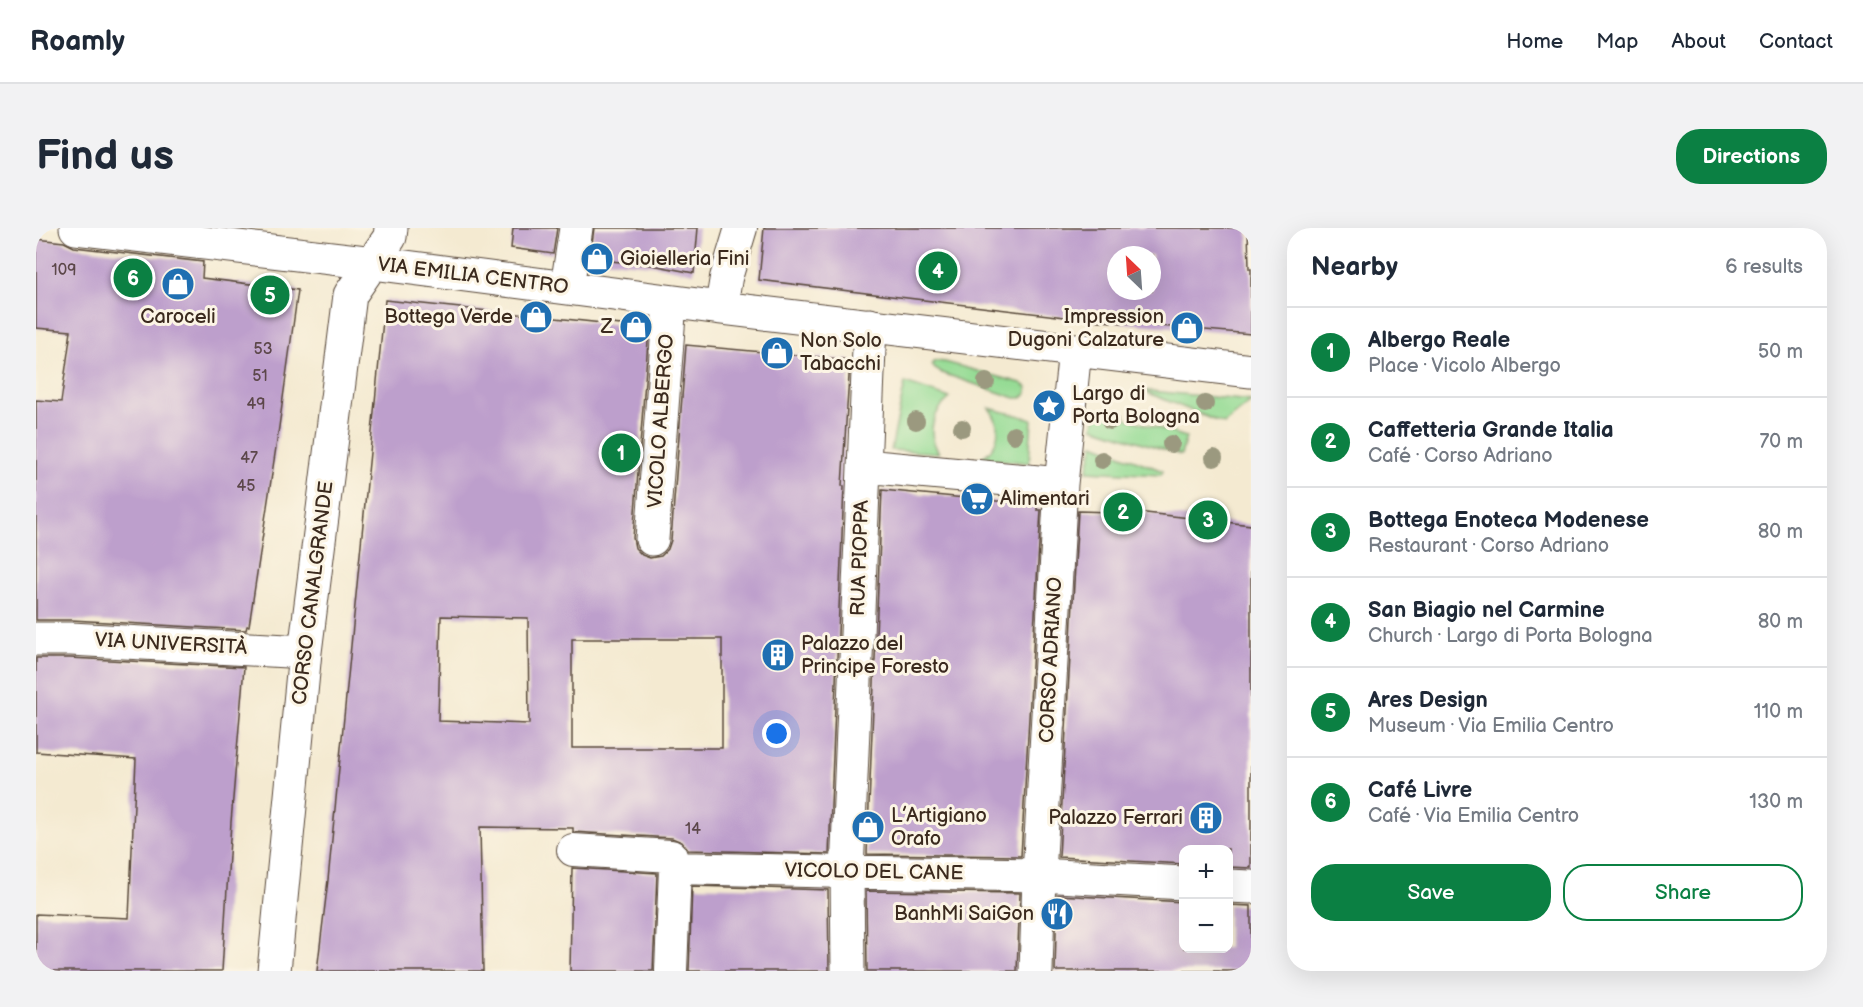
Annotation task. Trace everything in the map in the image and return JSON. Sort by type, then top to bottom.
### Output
[{"type":"street","name":"VIA EMILIA CENTRO","points":[[76,228],[112,230],[670,302],[870,325]]},
{"type":"street","name":"CORSO CANALGRANDE","points":[[274,971],[305,652],[350,296],[390,237],[391,228]]},
{"type":"street","points":[[567,287],[576,228]]},
{"type":"street","points":[[721,308],[726,278],[741,228]]},
{"type":"street","name":"VICOLO ALBERGO","points":[[652,539],[670,302]]},
{"type":"street","points":[[870,325],[1251,371]]},
{"type":"street","name":"RUA PIOPPA","points":[[848,971],[847,872],[870,325]]},
{"type":"street","name":"CORSO ADRIANO","points":[[1036,971],[1039,875],[1061,484],[1075,350]]},
{"type":"street","points":[[864,466],[1061,484]]},
{"type":"street","name":"VIA UNIVERSITÀ","points":[[36,639],[305,652]]},
{"type":"street","points":[[573,850],[671,856],[675,868],[671,971]]},
{"type":"street","name":"VICOLO DEL CANE","points":[[675,868],[1039,875],[1179,883]]},
{"type":"street","points":[[1233,886],[1251,887]]},
{"type":"green space","points":[[935,361],[1021,383],[1027,387],[1027,393],[1022,398],[1015,398],[942,373],[932,365]]},
{"type":"green space","points":[[905,383],[950,398],[939,410],[933,423],[933,438],[939,453],[891,450]]},
{"type":"green space","points":[[1141,390],[1251,401],[1251,402],[1224,424]]},
{"type":"green space","points":[[989,408],[1032,419],[1029,463],[981,458],[996,442],[998,429]]},
{"type":"green space","points":[[1098,409],[1186,437],[1181,455],[1093,427]]},
{"type":"green space","points":[[1094,444],[1163,471],[1161,475],[1087,471]]},
{"type":"building","points":[[513,228],[557,228],[553,254],[511,248]]},
{"type":"building","points":[[594,228],[698,228],[694,273],[652,265],[590,259]]},
{"type":"building","points":[[764,228],[1248,228],[1249,269],[1251,269],[1251,334],[1090,320],[759,280]]},
{"type":"building","points":[[36,239],[64,242],[74,247],[203,262],[202,278],[298,290],[249,626],[246,630],[36,620],[36,400],[61,402],[71,331],[36,328]]},
{"type":"building","points":[[385,300],[649,328],[633,538],[635,548],[642,555],[650,558],[661,556],[668,549],[671,540],[686,345],[850,360],[842,486],[844,486],[829,854],[688,850],[682,842],[672,838],[573,832],[573,828],[480,827],[483,971],[317,971]],"holes":[[[441,616],[528,618],[529,724],[438,721]],[[572,639],[722,639],[722,748],[572,748]]]},
{"type":"building","points":[[882,490],[1037,505],[1037,510],[1041,510],[1021,856],[867,854]]},
{"type":"building","points":[[1078,511],[1146,513],[1251,525],[1251,868],[1233,867],[1233,845],[1179,845],[1179,864],[1059,857]]},
{"type":"building","points":[[36,658],[244,667],[222,971],[36,971],[36,914],[129,918],[136,759],[36,752]]},
{"type":"building","points":[[572,868],[657,873],[653,971],[570,971]]},
{"type":"building","points":[[692,886],[828,890],[829,971],[689,971]]},
{"type":"building","points":[[866,891],[1020,893],[1017,971],[867,971]]},
{"type":"building","points":[[1057,895],[1179,902],[1179,953],[1233,953],[1233,905],[1251,906],[1251,971],[1055,971]]},
{"type":"place","name":"Gioielleria Fini","points":[[597,259]]},
{"type":"place","name":"San Biagio nel Carmine","points":[[938,271]]},
{"type":"place","name":"Café Livre","points":[[133,278]]},
{"type":"place","name":"Caroceli","points":[[178,284]]},
{"type":"place","name":"Ares Design","points":[[270,295]]},
{"type":"place","name":"Bottega Verde","points":[[536,317]]},
{"type":"place","name":"Z","points":[[636,327]]},
{"type":"place","name":"Impression Dugoni Calzature","points":[[1187,328]]},
{"type":"place","name":"Non Solo Tabacchi","points":[[777,353]]},
{"type":"place","name":"Largo di Porta Bologna","points":[[1049,406]]},
{"type":"place","name":"Albergo Reale","points":[[621,453]]},
{"type":"place","name":"Alimentari","points":[[977,499]]},
{"type":"place","name":"Caffetteria Grande Italia","points":[[1123,512]]},
{"type":"place","name":"Bottega Enoteca Modenese","points":[[1208,520]]},
{"type":"place","name":"Palazzo del Principe Foresto","points":[[778,655]]},
{"type":"place","name":"Palazzo Ferrari","points":[[1206,818]]},
{"type":"place","name":"L’Artigiano Orafo","points":[[868,827]]},
{"type":"place","name":"BanhMi SaiGon","points":[[1057,914]]}]
